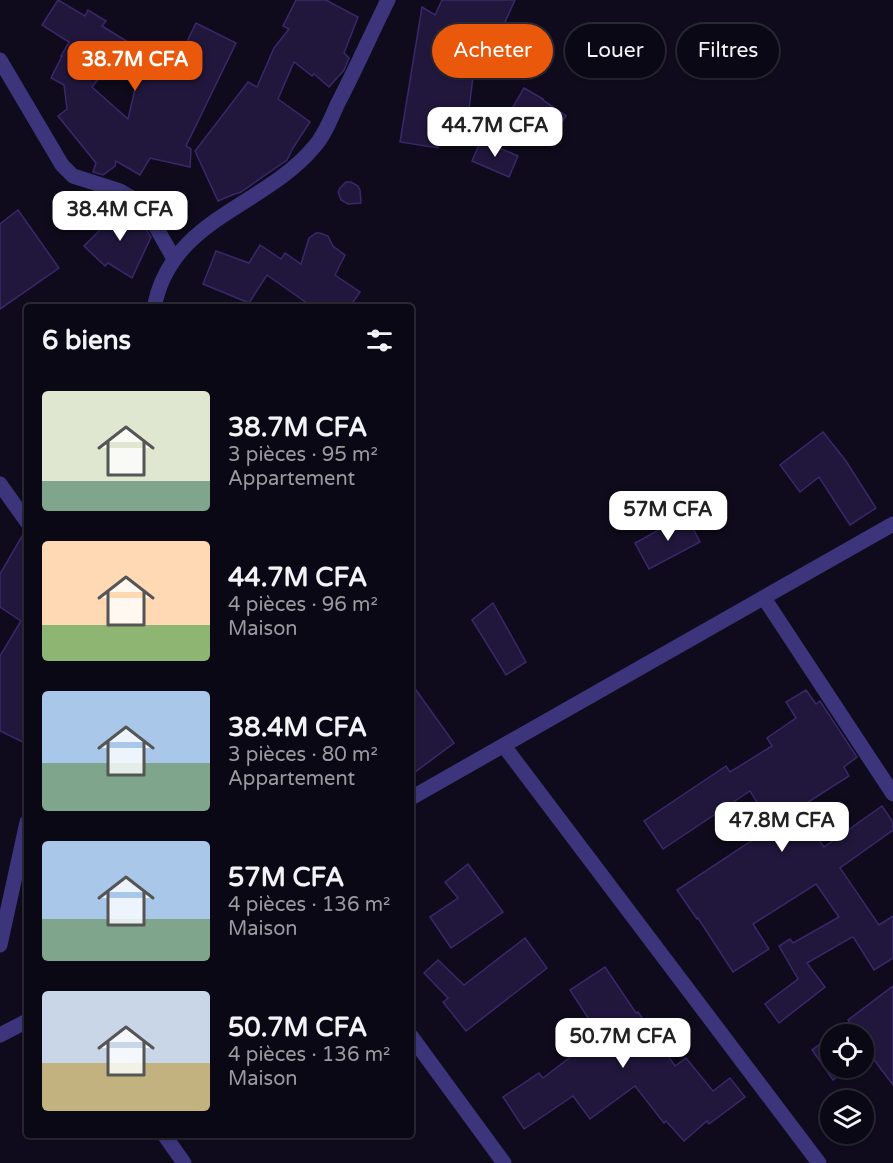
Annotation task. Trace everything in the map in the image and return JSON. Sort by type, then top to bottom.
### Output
[{"type":"street","points":[[155,304],[157,293],[174,259],[201,230],[274,182],[315,146],[346,89],[388,0]]},
{"type":"street","points":[[0,60],[62,165],[73,176],[120,191],[139,202],[174,259]]},
{"type":"street","points":[[0,484],[24,518]]},
{"type":"street","points":[[414,796],[893,524]]},
{"type":"street","points":[[764,598],[893,794]]},
{"type":"street","points":[[504,746],[819,1163]]},
{"type":"street","points":[[0,945],[5,895],[24,832]]},
{"type":"street","points":[[0,1035],[24,1023]]},
{"type":"street","points":[[414,1040],[504,1163]]},
{"type":"street","points":[[166,1138],[184,1163]]},
{"type":"building","points":[[58,0],[85,16],[88,10],[106,21],[102,26],[128,42],[92,87],[128,119],[143,55],[148,45],[179,58],[196,23],[236,43],[186,146],[191,149],[190,167],[150,158],[140,175],[116,161],[115,166],[103,175],[93,172],[96,163],[58,116],[67,109],[64,85],[51,78],[69,42],[42,25]]},
{"type":"building","points":[[296,0],[326,0],[358,17],[344,53],[349,58],[344,70],[329,87],[314,74],[312,76],[294,62],[278,99],[310,122],[287,160],[241,192],[218,201],[195,151],[248,82],[257,87],[274,48],[289,29],[283,26]]},
{"type":"building","points":[[442,0],[515,0],[505,22],[510,24],[432,24],[432,78],[473,78],[469,109],[476,112],[466,136],[441,126],[438,148],[400,142],[422,7],[435,15]]},
{"type":"building","points":[[524,88],[566,116],[551,138],[509,114]]},
{"type":"building","points":[[481,140],[518,156],[509,177],[472,161]]},
{"type":"building","points":[[346,182],[358,186],[361,203],[348,204],[341,200],[338,192]]},
{"type":"building","points":[[18,210],[59,268],[0,309],[0,224]]},
{"type":"building","points":[[134,212],[151,237],[132,278],[108,263],[105,266],[84,246],[99,231],[100,218]]},
{"type":"building","points":[[316,233],[328,236],[333,246],[345,255],[335,275],[360,292],[352,304],[308,304],[267,275],[249,303],[203,284],[216,251],[249,263],[260,245],[281,259],[285,253],[301,264],[309,238]]},
{"type":"building","points":[[823,432],[846,461],[876,508],[850,525],[819,477],[800,492],[780,465]]},
{"type":"building","points":[[686,515],[700,542],[649,569],[635,543]]},
{"type":"building","points":[[24,533],[24,743],[0,731],[0,656],[21,621],[0,607],[0,574]]},
{"type":"building","points":[[493,603],[526,662],[506,675],[472,620]]},
{"type":"building","points":[[414,687],[454,743],[414,773]]},
{"type":"building","points":[[806,690],[816,704],[820,701],[857,757],[844,767],[849,776],[802,806],[804,809],[799,812],[824,847],[882,806],[893,822],[893,830],[840,868],[879,925],[893,916],[893,958],[874,970],[852,937],[807,963],[825,987],[779,1023],[765,1004],[798,979],[779,946],[790,939],[793,943],[839,917],[816,884],[753,924],[769,949],[733,972],[677,890],[772,827],[750,791],[663,849],[644,821],[726,766],[730,772],[772,746],[767,738],[796,718],[786,702]]},
{"type":"building","points":[[468,864],[503,912],[451,948],[430,917],[458,898],[445,882]]},
{"type":"building","points":[[525,938],[547,968],[466,1031],[443,1002],[448,998],[424,973],[438,960],[464,985]]},
{"type":"building","points":[[605,967],[675,1066],[686,1058],[713,1091],[730,1078],[745,1097],[709,1124],[707,1121],[684,1141],[666,1121],[664,1123],[635,1086],[590,1119],[573,1096],[524,1129],[503,1097],[539,1073],[543,1078],[599,1035],[570,990]]},
{"type":"building","points":[[893,986],[893,1085],[874,1060],[874,1024],[849,1024],[848,1020]]},
{"type":"building","points":[[820,1044],[820,1061],[812,1050]]}]
